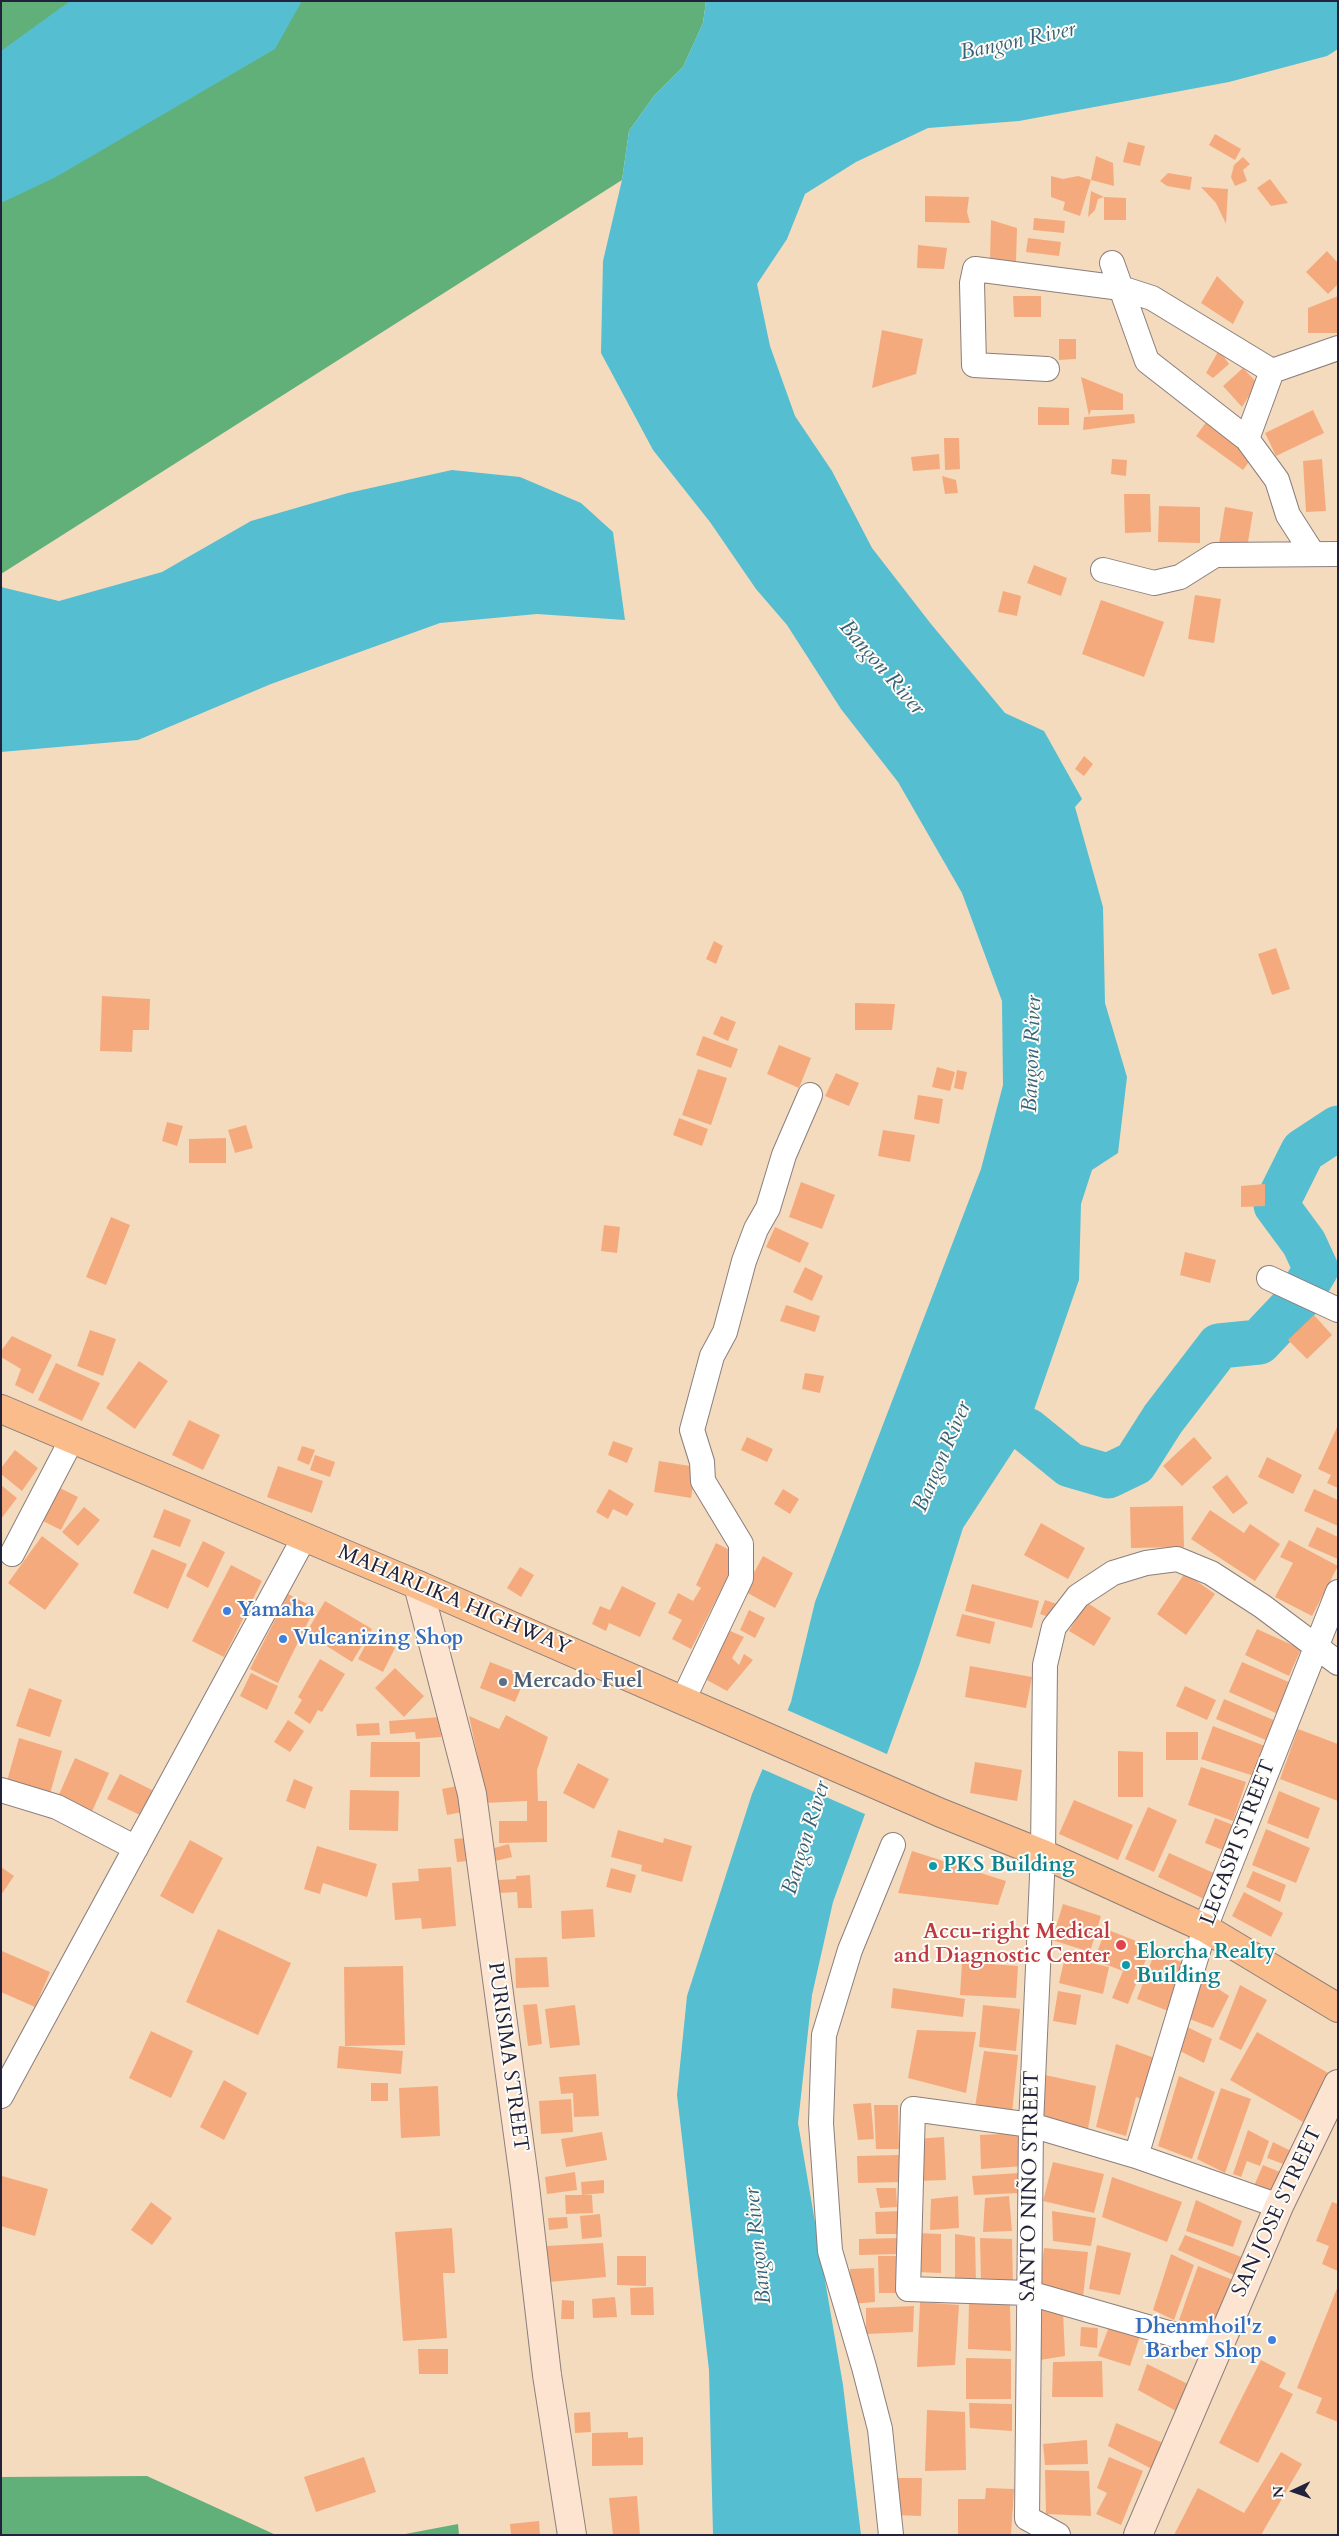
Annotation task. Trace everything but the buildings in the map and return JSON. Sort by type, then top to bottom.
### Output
[{"type":"highway","name":"MAHARLIKA HIGHWAY","points":[[1,1409],[418,1585],[933,1809],[1042,1854],[1205,1928],[1338,2008]]},
{"type":"street","points":[[1112,263],[1147,361],[1247,439],[1277,480],[1288,515],[1313,554]]},
{"type":"street","points":[[1047,370],[974,365],[972,283],[975,269],[1121,288],[1152,298],[1272,371]]},
{"type":"street","points":[[1272,371],[1338,348]]},
{"type":"street","points":[[1247,439],[1272,371]]},
{"type":"street","points":[[1103,570],[1154,583],[1180,577],[1215,555],[1338,554]]},
{"type":"street","points":[[683,1700],[741,1578],[741,1544],[703,1481],[702,1462],[692,1430],[712,1356],[725,1332],[730,1306],[744,1261],[756,1229],[768,1208],[784,1155],[810,1095]]},
{"type":"street","points":[[1269,1278],[1338,1310]]},
{"type":"street","points":[[12,1554],[72,1439]]},
{"type":"street","points":[[1,2096],[304,1538]]},
{"type":"street","name":"SANTO NIÑO STREET","points":[[1058,2535],[1027,2518],[1031,2125],[1042,1854],[1045,1665],[1054,1627],[1078,1596],[1113,1573],[1146,1563],[1177,1559],[1211,1573],[1262,1606],[1338,1663]]},
{"type":"street","name":"PURISIMA STREET","points":[[418,1585],[472,1794],[525,2186],[547,2375],[572,2535]]},
{"type":"street","name":"LEGASPI STREET","points":[[1136,2156],[1205,1928],[1338,1592]]},
{"type":"street","points":[[1,1790],[58,1807],[136,1848]]},
{"type":"street","points":[[891,2535],[880,2429],[830,2251],[821,2123],[824,2035],[850,1950],[893,1845]]},
{"type":"street","name":"SAN JOSE STREET","points":[[1138,2535],[1279,2206],[1338,2084]]},
{"type":"street","points":[[1217,2347],[1029,2293],[908,2289],[913,2109],[1031,2125],[1136,2156],[1279,2206]]},
{"type":"green space","points":[[1,1],[706,1],[703,23],[683,67],[654,96],[629,131],[622,180],[1,574]]},
{"type":"green space","points":[[147,2476],[276,2535],[1,2535],[1,2477]]},
{"type":"green space","points":[[458,2524],[459,2535],[400,2535]]},
{"type":"water","points":[[70,1],[302,1],[275,49],[56,177],[1,203],[1,51]]},
{"type":"water","name":"Bangon River","points":[[706,1],[1338,1],[1338,49],[1327,56],[1229,82],[1019,121],[928,128],[856,162],[805,194],[787,239],[757,284],[770,346],[795,416],[832,471],[872,548],[931,624],[1005,713],[1044,731],[1082,799],[1075,807],[1103,907],[1105,1003],[1127,1077],[1118,1153],[1092,1170],[1081,1204],[1079,1280],[1027,1430],[963,1528],[919,1666],[833,1902],[812,1995],[798,2123],[843,2385],[861,2535],[713,2535],[709,2370],[677,2095],[687,1996],[752,1794],[791,1702],[815,1602],[981,1169],[1003,1085],[1002,1001],[962,893],[898,782],[841,709],[787,625],[756,589],[710,522],[653,450],[601,353],[603,261],[622,180],[629,131],[654,96],[683,67],[703,23]]},
{"type":"water","points":[[452,470],[520,477],[581,503],[613,532],[625,620],[537,614],[440,623],[271,684],[138,740],[1,752],[1,587],[59,601],[162,572],[251,521],[348,493]]},
{"type":"pier","points":[[785,1709],[889,1755],[867,1815],[760,1768]]},
{"type":"waterway","points":[[1027,1430],[1070,1465],[1108,1476],[1135,1463],[1163,1419],[1219,1346],[1259,1342],[1295,1304],[1316,1269],[1304,1243],[1276,1205],[1303,1151],[1338,1128]]},
{"type":"place","name":"Yamaha","points":[[227,1611]]},
{"type":"place","name":"Vulcanizing Shop","points":[[283,1639]]},
{"type":"place","name":"Mercado Fuel","points":[[503,1682]]},
{"type":"place","name":"PKS Building","points":[[933,1866]]},
{"type":"place","name":"Accu-right Medical and Diagnostic Center","points":[[1121,1945]]},
{"type":"place","name":"Elorcha Realty Building","points":[[1126,1965]]},
{"type":"place","name":"Dhenmhoil'z Barber Shop","points":[[1272,2340]]}]
